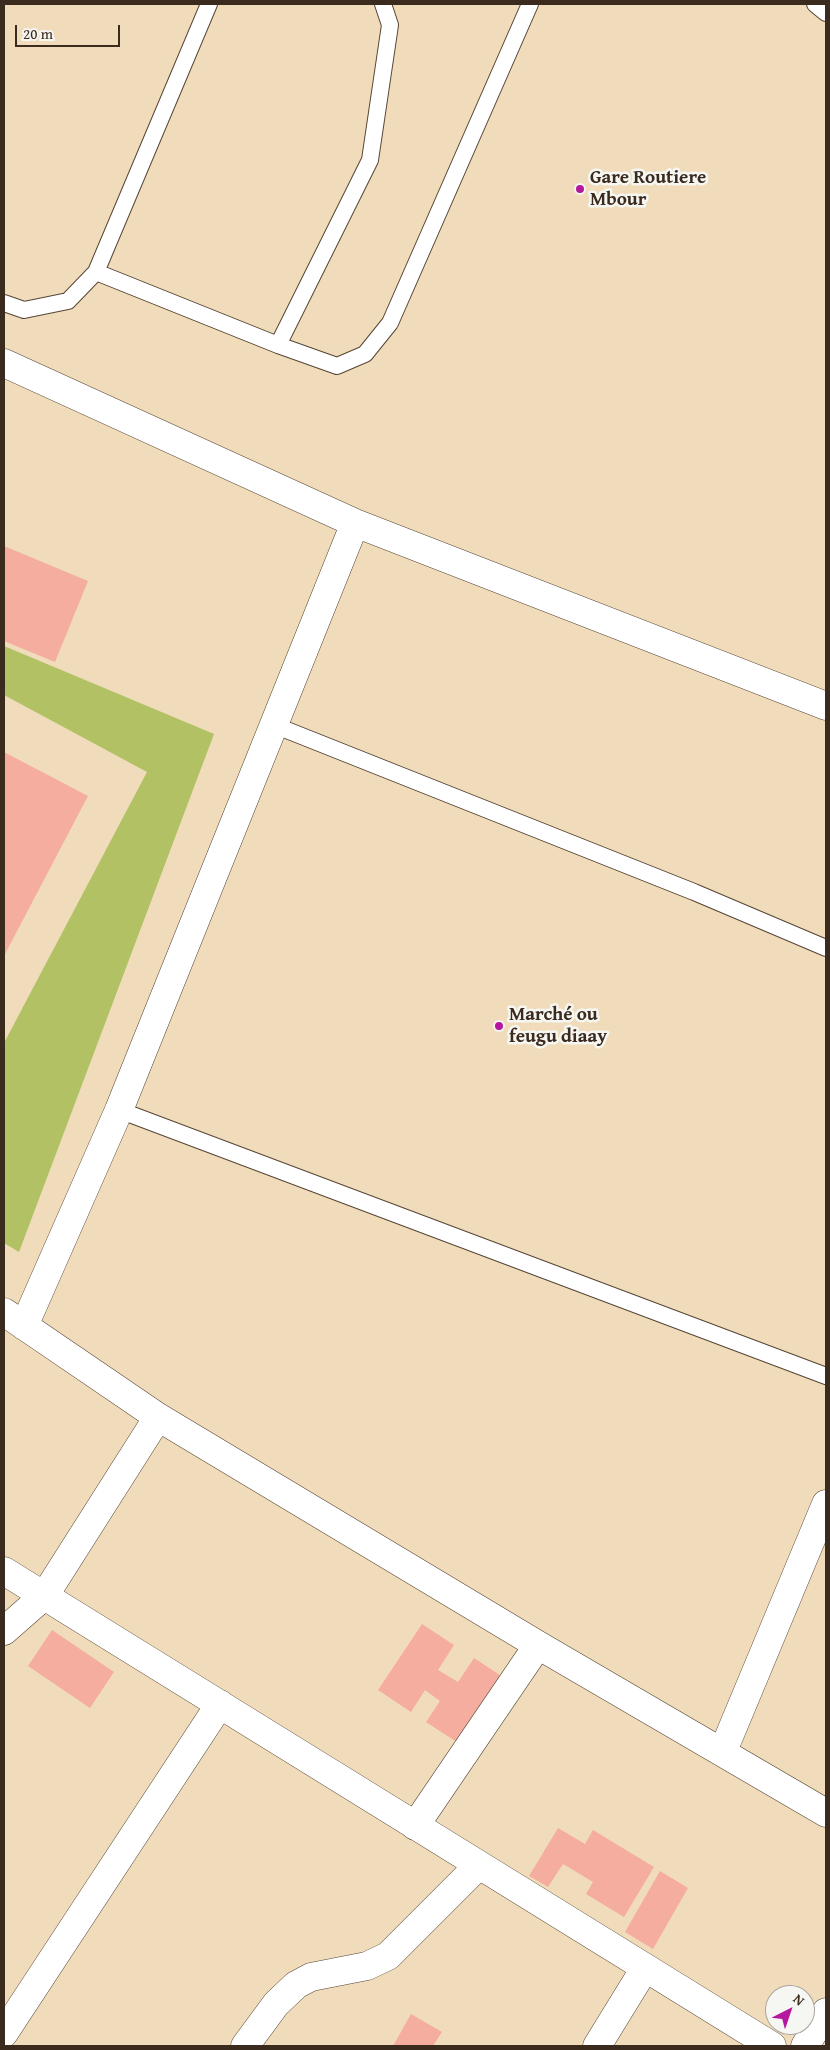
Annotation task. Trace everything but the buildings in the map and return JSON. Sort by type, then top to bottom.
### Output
[{"type":"street","points":[[4,363],[355,523],[826,706]]},
{"type":"street","points":[[355,523],[119,1110],[14,1319],[158,1416],[538,1645],[826,1812]]},
{"type":"street","points":[[4,1631],[46,1595],[158,1416]]},
{"type":"street","points":[[723,1751],[826,1504]]},
{"type":"street","points":[[4,1571],[46,1595],[478,1866],[772,2046]]},
{"type":"street","points":[[415,1826],[538,1645]]},
{"type":"street","points":[[4,2033],[220,1704]]},
{"type":"street","points":[[245,2046],[276,2004],[296,1985],[311,1977],[367,1966],[388,1956],[478,1866]]},
{"type":"street","points":[[597,2046],[645,1968]]},
{"type":"street","points":[[805,2046],[826,2012]]},
{"type":"lane","points":[[4,303],[24,310],[68,301],[96,272],[209,4]]},
{"type":"lane","points":[[278,345],[370,160],[390,24],[383,4]]},
{"type":"lane","points":[[96,272],[278,345],[337,366],[365,354],[390,323],[530,4]]},
{"type":"lane","points":[[815,4],[826,13]]},
{"type":"lane","points":[[274,725],[676,885],[826,948]]},
{"type":"lane","points":[[119,1110],[826,1376]]},
{"type":"green space","points":[[4,646],[214,734],[19,1252],[4,1243],[4,1043],[147,772],[4,695]]},
{"type":"place","name":"Gare Routiere Mbour","points":[[580,189]]},
{"type":"place","name":"Marché ou feugu diaay","points":[[499,1026]]}]
